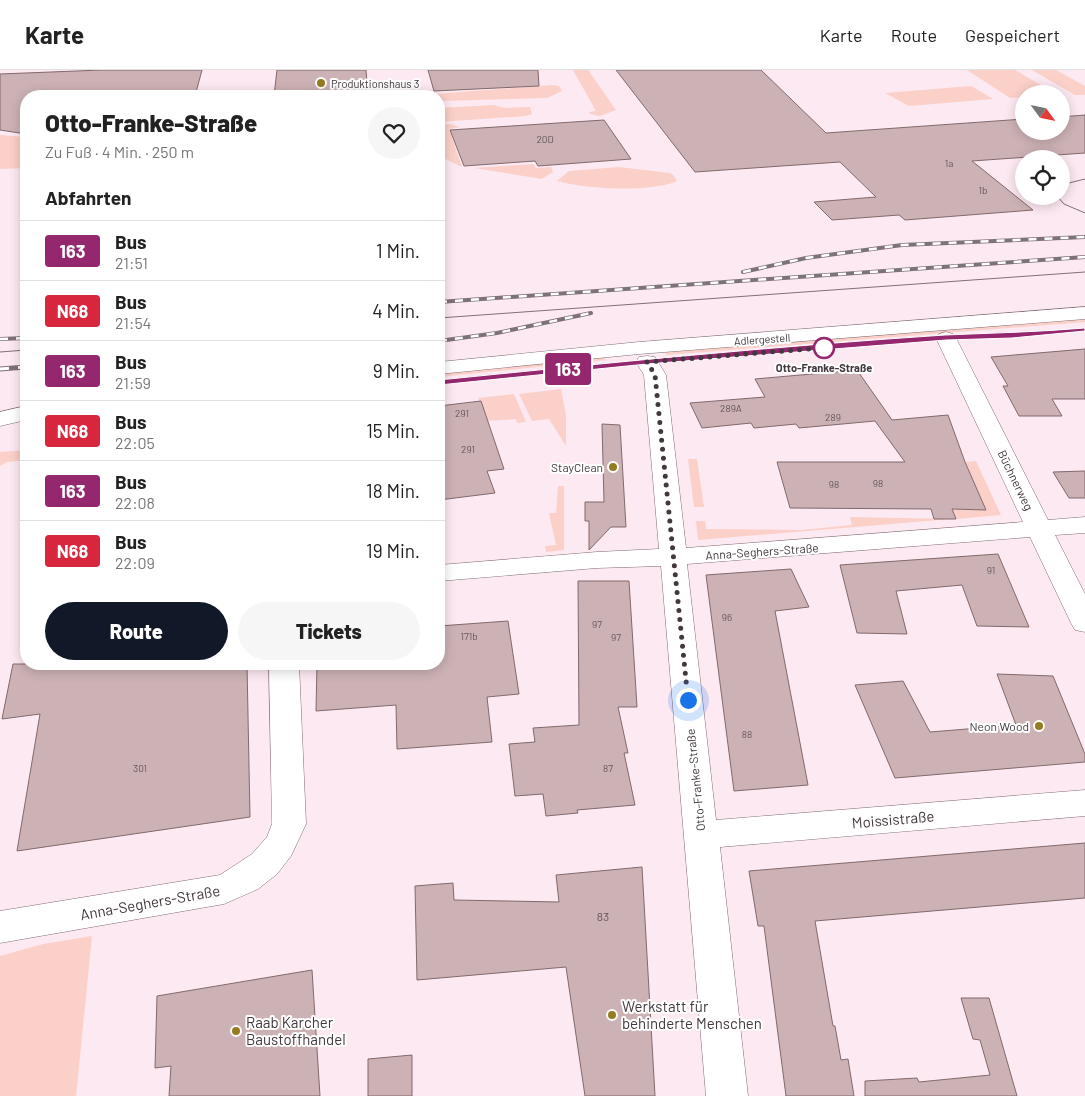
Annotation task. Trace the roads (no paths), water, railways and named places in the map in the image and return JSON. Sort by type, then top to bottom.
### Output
[{"type":"street","name":"Adlergestell","points":[[445,381],[643,355],[1085,314]]},
{"type":"street","name":"Adlergestell","points":[[445,368],[946,338],[1012,336],[1085,330]]},
{"type":"street","name":"Büchnerweg","points":[[946,338],[1085,622]]},
{"type":"street","name":"Otto-Franke-Straße","points":[[643,355],[655,375],[727,1096]]},
{"type":"street","points":[[0,415],[20,413]]},
{"type":"street","points":[[0,419],[20,414]]},
{"type":"street","points":[[0,432],[20,430]]},
{"type":"street","name":"Anna-Seghers-Straße","points":[[445,573],[1085,525]]},
{"type":"street","name":"Anna-Seghers-Straße","points":[[0,927],[126,908],[224,889],[250,877],[270,860],[284,841],[289,824],[284,670]]},
{"type":"street","name":"Moissistraße","points":[[701,835],[1085,803]]},
{"type":"tram line","points":[[1070,183],[1085,179]]},
{"type":"tram line","points":[[1066,205],[1085,213]]},
{"type":"tram line","points":[[445,318],[1085,272]]},
{"type":"tram line","points":[[0,352],[20,350]]},
{"type":"railway","points":[[743,272],[806,258],[902,245],[1085,237]]},
{"type":"railway","points":[[445,302],[1085,257]]},
{"type":"railway","points":[[445,340],[497,333],[591,313]]},
{"type":"railway","points":[[0,339],[20,338]]},
{"type":"railway","points":[[0,369],[20,367]]},
{"type":"place","name":"Produktionshaus 3","points":[[321,83]]},
{"type":"place","name":"Otto-Franke-Straße","points":[[824,348]]},
{"type":"place","name":"StayClean","points":[[613,467]]},
{"type":"place","name":"Neon Wood","points":[[1039,726]]},
{"type":"place","name":"Werkstatt für behinderte Menschen","points":[[612,1015]]},
{"type":"place","name":"Raab Karcher Baustoffhandel","points":[[236,1031]]}]
